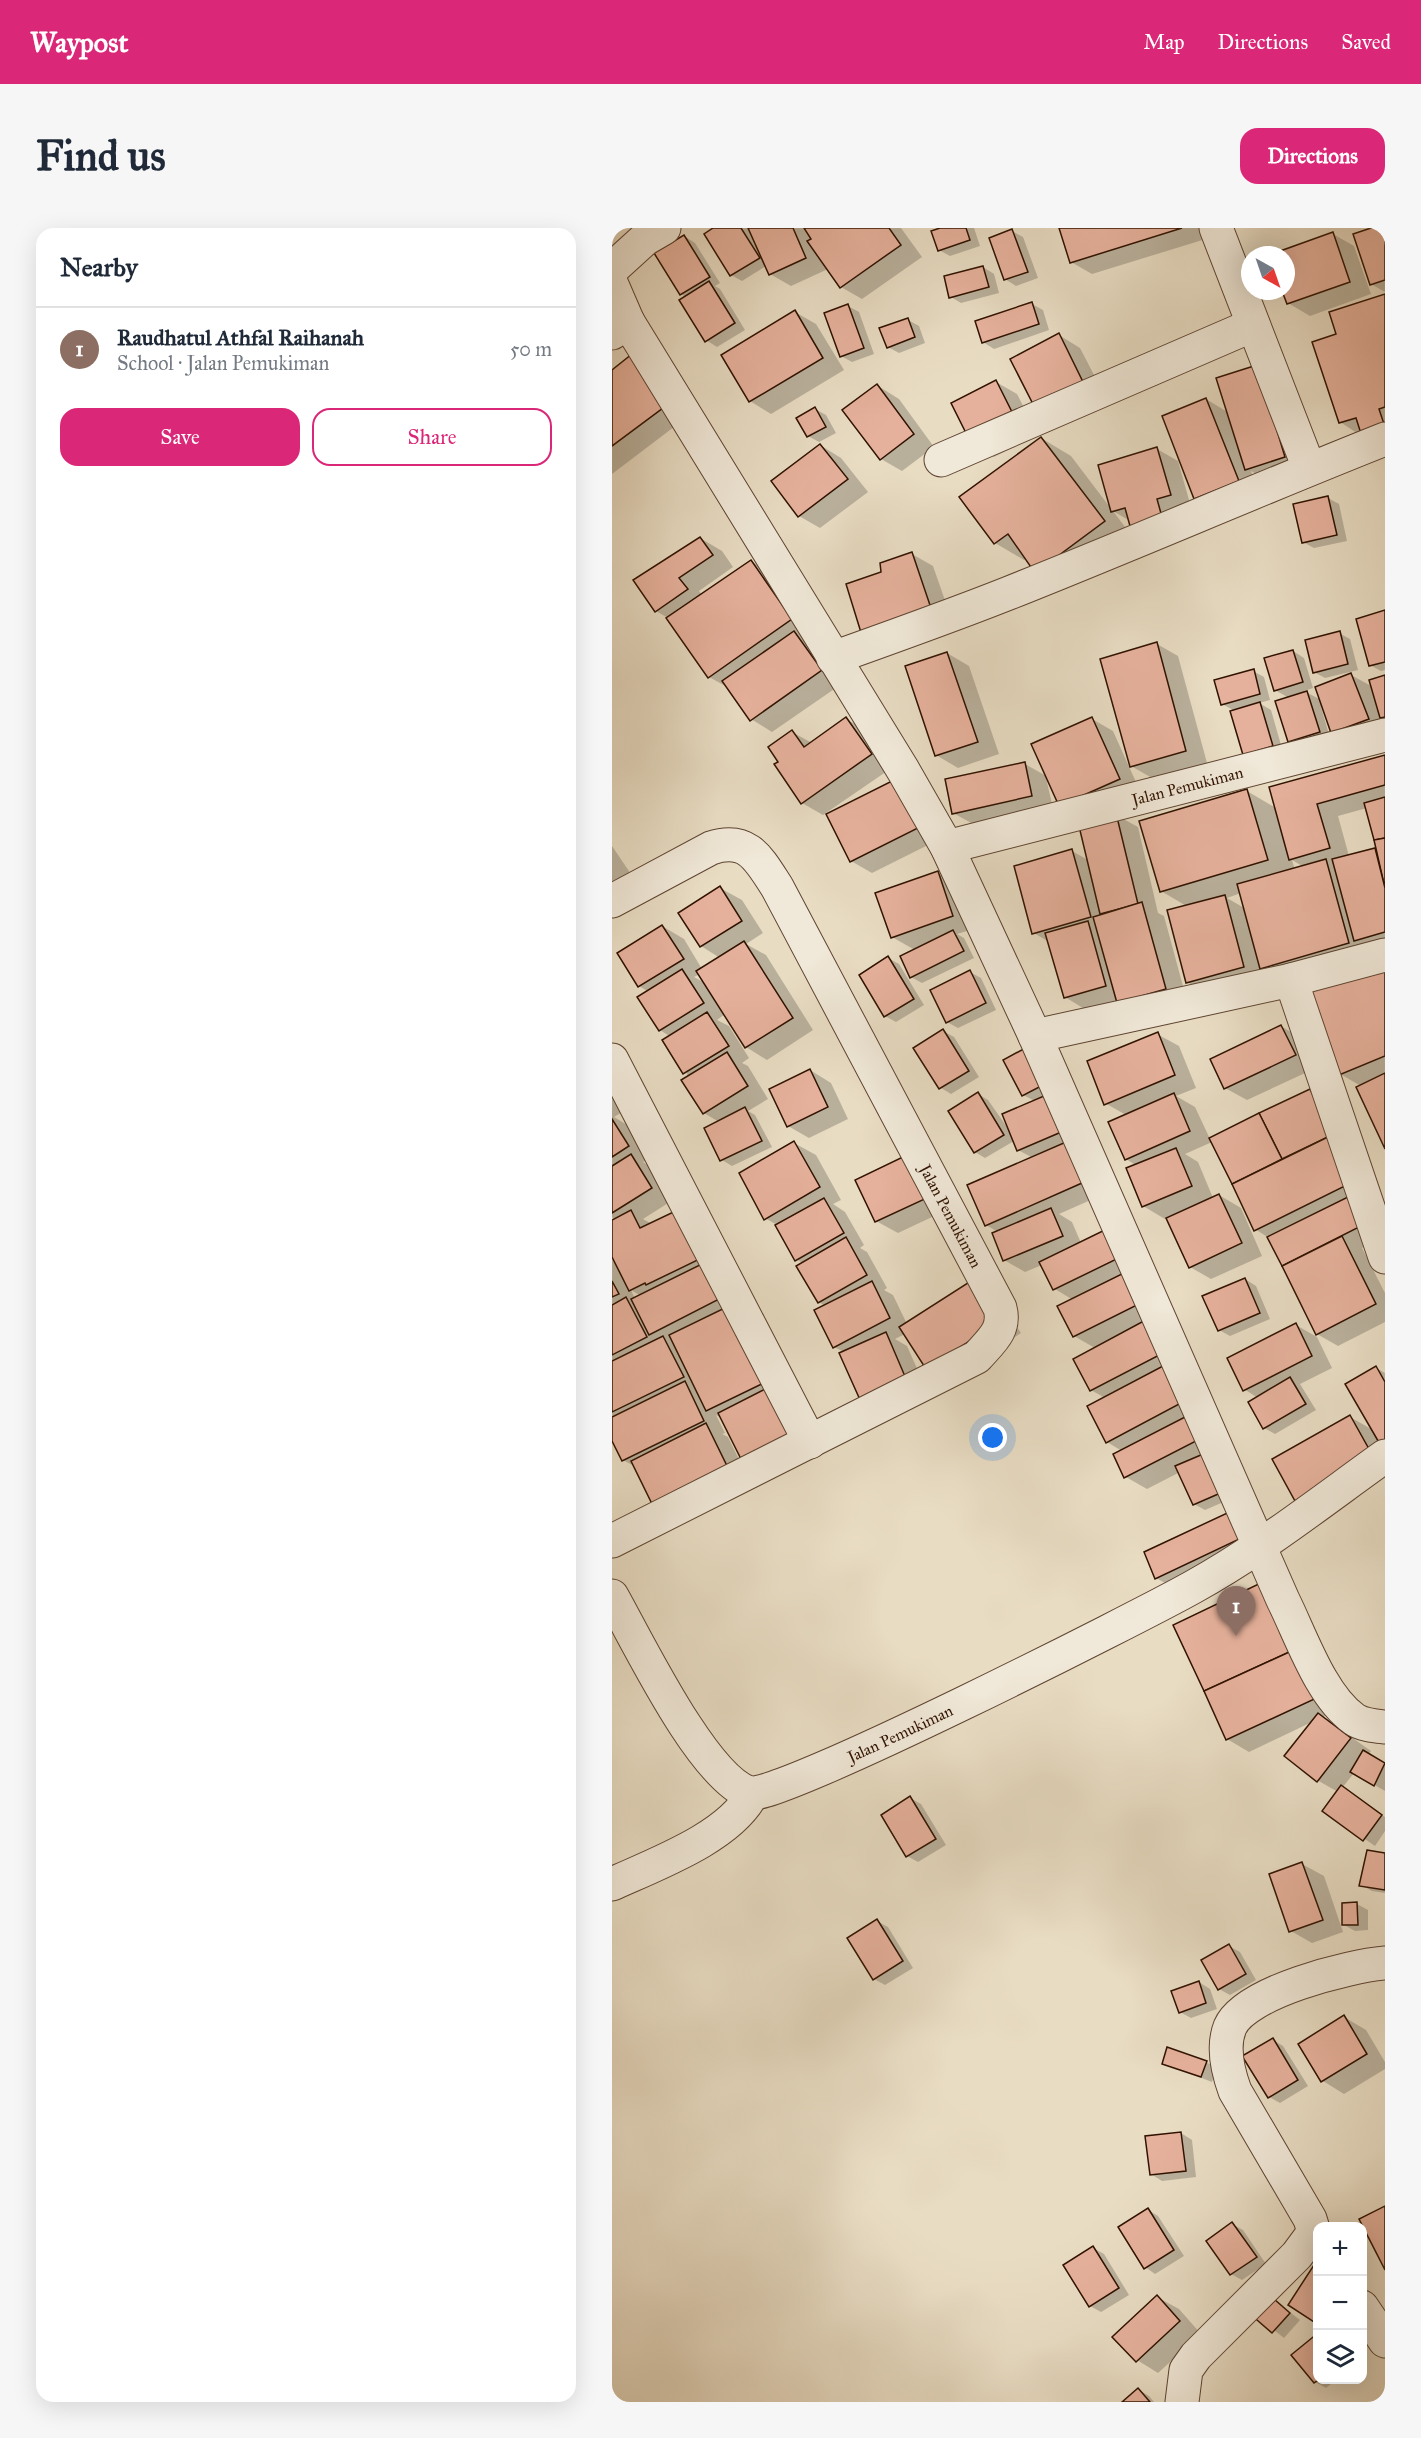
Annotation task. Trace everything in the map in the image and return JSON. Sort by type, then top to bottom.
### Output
[{"type":"street","points":[[612,269],[645,239],[664,228]]},
{"type":"street","points":[[1216,228],[1309,468]]},
{"type":"street","points":[[612,285],[620,328],[833,658],[946,847],[1035,1036],[1284,1600],[1335,1702],[1355,1720],[1385,1728]]},
{"type":"street","points":[[941,460],[1253,325]]},
{"type":"street","points":[[833,658],[1006,594],[1214,510],[1309,468],[1385,439]]},
{"type":"street","name":"Jalan Pemukiman","points":[[946,847],[1385,735]]},
{"type":"street","name":"Jalan Pemukiman","points":[[612,901],[711,848],[728,843],[747,850],[761,861],[1000,1308],[1003,1320],[998,1335],[977,1357],[612,1541]]},
{"type":"street","points":[[1035,1036],[1291,980],[1385,955]]},
{"type":"street","points":[[1291,980],[1385,1257]]},
{"type":"street","points":[[612,1060],[810,1443]]},
{"type":"street","name":"Jalan Pemukiman","points":[[753,1794],[776,1788],[862,1752],[1193,1587],[1261,1545],[1385,1456]]},
{"type":"street","points":[[612,1596],[697,1741],[724,1775],[736,1786],[753,1794],[745,1808],[724,1828],[612,1884]]},
{"type":"street","points":[[1313,2227],[1235,2091],[1228,2072],[1226,2050],[1230,2028],[1241,2011],[1312,1978],[1364,1965],[1385,1963]]},
{"type":"street","points":[[1182,2402],[1186,2370],[1196,2356],[1313,2238]]},
{"type":"street","points":[[1367,2314],[1385,2341]]},
{"type":"building","points":[[713,228],[741,228],[760,258],[730,276],[704,234]]},
{"type":"building","points":[[748,228],[793,228],[806,258],[769,275]]},
{"type":"building","points":[[804,228],[889,228],[901,245],[840,288],[807,241],[811,239]]},
{"type":"building","points":[[940,228],[966,228],[970,240],[938,251],[931,231]]},
{"type":"building","points":[[1059,228],[1182,228],[1070,263]]},
{"type":"building","points":[[1371,228],[1385,228],[1385,280],[1370,285],[1353,234]]},
{"type":"building","points":[[1012,229],[1028,272],[1004,280],[989,238]]},
{"type":"building","points":[[1333,232],[1350,282],[1287,304],[1285,300],[1295,300],[1294,246]]},
{"type":"building","points":[[684,235],[710,277],[680,295],[654,253]]},
{"type":"building","points":[[983,266],[989,287],[949,298],[944,276]]},
{"type":"building","points":[[709,281],[735,323],[705,342],[679,300]]},
{"type":"building","points":[[1385,294],[1385,407],[1379,409],[1385,427],[1363,440],[1356,418],[1339,423],[1312,342],[1336,334],[1329,312]]},
{"type":"building","points":[[1032,302],[1039,324],[982,343],[975,321]]},
{"type":"building","points":[[848,304],[864,348],[840,357],[824,313]]},
{"type":"building","points":[[795,310],[823,358],[749,402],[721,355]]},
{"type":"building","points":[[908,318],[915,337],[887,348],[879,328]]},
{"type":"building","points":[[1059,333],[1084,384],[1035,408],[1010,359]]},
{"type":"building","points":[[637,350],[675,399],[612,446],[612,370]]},
{"type":"building","points":[[1257,365],[1285,457],[1245,470],[1216,378]]},
{"type":"building","points":[[996,380],[1017,422],[972,445],[951,403]]},
{"type":"building","points":[[877,384],[914,434],[880,460],[842,410]]},
{"type":"building","points":[[1206,398],[1239,481],[1194,499],[1162,416]]},
{"type":"building","points":[[815,407],[826,427],[807,437],[796,418]]},
{"type":"building","points":[[1041,437],[1105,521],[1035,573],[1008,534],[994,544],[959,497]]},
{"type":"building","points":[[820,444],[848,479],[798,517],[771,481]]},
{"type":"building","points":[[1157,447],[1171,495],[1157,499],[1162,517],[1130,526],[1125,508],[1111,512],[1098,465]]},
{"type":"building","points":[[1328,496],[1337,535],[1302,543],[1293,504]]},
{"type":"building","points":[[700,537],[713,555],[679,578],[688,589],[655,612],[633,580]]},
{"type":"building","points":[[912,552],[934,617],[863,639],[846,584],[881,572],[880,563]]},
{"type":"building","points":[[751,560],[792,619],[708,678],[666,618]]},
{"type":"building","points":[[1385,610],[1385,662],[1369,666],[1356,619]]},
{"type":"building","points":[[794,631],[822,670],[750,721],[722,681]]},
{"type":"building","points":[[1340,631],[1348,664],[1313,673],[1305,640]]},
{"type":"building","points":[[1157,642],[1186,751],[1130,767],[1100,659]]},
{"type":"building","points":[[1293,650],[1303,682],[1274,691],[1264,658]]},
{"type":"building","points":[[947,652],[978,742],[935,756],[905,666]]},
{"type":"building","points":[[1254,669],[1260,694],[1221,705],[1214,680]]},
{"type":"building","points":[[1351,673],[1369,719],[1331,733],[1315,687]]},
{"type":"building","points":[[1385,675],[1385,717],[1380,718],[1369,680]]},
{"type":"building","points":[[1307,691],[1320,732],[1288,742],[1275,701]]},
{"type":"building","points":[[1260,702],[1273,746],[1243,755],[1230,711]]},
{"type":"building","points":[[846,717],[872,754],[801,804],[774,764],[778,762],[768,747],[792,730],[804,747]]},
{"type":"building","points":[[1092,717],[1120,779],[1059,806],[1031,744]]},
{"type":"building","points":[[1385,755],[1385,785],[1317,804],[1330,848],[1289,860],[1269,787]]},
{"type":"building","points":[[1025,762],[1032,796],[952,814],[945,779]]},
{"type":"building","points":[[900,777],[924,825],[850,862],[826,814]]},
{"type":"building","points":[[1247,789],[1268,860],[1160,892],[1139,821]]},
{"type":"building","points":[[1385,797],[1385,838],[1374,840],[1364,803]]},
{"type":"building","points":[[1116,813],[1138,904],[1100,914],[1078,822]]},
{"type":"building","points":[[1385,838],[1385,888],[1374,840]]},
{"type":"building","points":[[1375,848],[1385,888],[1385,932],[1354,941],[1332,859]]},
{"type":"building","points":[[1072,849],[1091,917],[1032,934],[1014,866]]},
{"type":"building","points":[[1326,859],[1349,943],[1260,969],[1237,884]]},
{"type":"building","points":[[938,871],[953,916],[891,938],[875,893]]},
{"type":"building","points":[[720,886],[742,921],[700,947],[678,913]]},
{"type":"building","points":[[1225,895],[1244,967],[1186,983],[1167,910]]},
{"type":"building","points":[[1142,902],[1166,989],[1117,1003],[1093,917]]},
{"type":"building","points":[[1088,921],[1106,986],[1064,998],[1045,933]]},
{"type":"building","points":[[662,925],[684,959],[638,987],[617,953]]},
{"type":"building","points":[[953,930],[964,951],[910,978],[900,956]]},
{"type":"building","points":[[744,941],[793,1018],[745,1048],[696,971]]},
{"type":"building","points":[[888,956],[914,999],[884,1017],[859,975]]},
{"type":"building","points":[[682,969],[704,1003],[659,1031],[637,997]]},
{"type":"building","points":[[970,970],[986,1003],[946,1023],[930,990]]},
{"type":"building","points":[[1385,971],[1385,1056],[1339,1075],[1307,991]]},
{"type":"building","points":[[707,1012],[729,1046],[683,1074],[662,1040]]},
{"type":"building","points":[[1281,1025],[1296,1055],[1224,1089],[1210,1059]]},
{"type":"building","points":[[943,1029],[969,1071],[939,1089],[913,1048]]},
{"type":"building","points":[[1158,1032],[1175,1075],[1104,1105],[1087,1061]]},
{"type":"building","points":[[1031,1045],[1049,1082],[1022,1096],[1003,1060]]},
{"type":"building","points":[[727,1052],[748,1086],[703,1114],[681,1080]]},
{"type":"building","points":[[810,1069],[828,1107],[787,1127],[769,1089]]},
{"type":"building","points":[[1385,1073],[1385,1149],[1356,1087]]},
{"type":"building","points":[[1310,1089],[1332,1135],[1282,1159],[1259,1113]]},
{"type":"building","points":[[1058,1090],[1073,1127],[1017,1151],[1002,1114]]},
{"type":"building","points":[[978,1092],[1004,1135],[974,1153],[948,1111]]},
{"type":"building","points":[[1174,1093],[1190,1131],[1125,1160],[1108,1122]]},
{"type":"building","points":[[745,1107],[762,1141],[720,1161],[704,1128]]},
{"type":"building","points":[[1259,1113],[1282,1159],[1232,1184],[1209,1138]]},
{"type":"building","points":[[612,1119],[629,1146],[612,1157]]},
{"type":"building","points":[[1332,1135],[1355,1181],[1254,1231],[1232,1184]]},
{"type":"building","points":[[1073,1139],[1091,1179],[985,1226],[967,1185]]},
{"type":"building","points":[[794,1141],[820,1187],[764,1220],[739,1173]]},
{"type":"building","points":[[1176,1148],[1192,1186],[1142,1207],[1126,1168]]},
{"type":"building","points":[[631,1154],[652,1188],[612,1213],[612,1166]]},
{"type":"building","points":[[907,1155],[927,1198],[875,1222],[855,1180]]},
{"type":"building","points":[[1219,1194],[1242,1243],[1189,1268],[1166,1218]]},
{"type":"building","points":[[1354,1194],[1369,1222],[1282,1266],[1267,1237]]},
{"type":"building","points":[[824,1198],[844,1233],[795,1261],[775,1225]]},
{"type":"building","points":[[684,1207],[708,1255],[629,1291],[612,1257],[612,1220],[631,1210],[640,1228]]},
{"type":"building","points":[[1051,1208],[1063,1236],[1003,1261],[992,1233]]},
{"type":"building","points":[[1115,1225],[1129,1253],[1053,1290],[1039,1262]]},
{"type":"building","points":[[1342,1236],[1376,1304],[1316,1335],[1282,1266]]},
{"type":"building","points":[[846,1237],[867,1275],[818,1303],[796,1266]]},
{"type":"building","points":[[714,1258],[731,1293],[649,1335],[631,1299]]},
{"type":"building","points":[[1132,1269],[1147,1300],[1073,1337],[1057,1306]]},
{"type":"building","points":[[1245,1278],[1260,1313],[1218,1331],[1202,1296]]},
{"type":"building","points":[[974,1279],[1001,1321],[926,1369],[899,1327]]},
{"type":"building","points":[[612,1281],[619,1294],[612,1297]]},
{"type":"building","points":[[872,1281],[890,1318],[833,1348],[814,1310]]},
{"type":"building","points":[[626,1297],[647,1337],[612,1355],[612,1305]]},
{"type":"building","points":[[737,1302],[774,1378],[706,1411],[669,1335]]},
{"type":"building","points":[[1153,1316],[1171,1349],[1090,1391],[1073,1359]]},
{"type":"building","points":[[1296,1323],[1312,1356],[1243,1391],[1227,1358]]},
{"type":"building","points":[[886,1332],[907,1381],[861,1402],[839,1353]]},
{"type":"building","points":[[663,1336],[684,1377],[612,1412],[612,1361]]},
{"type":"building","points":[[1163,1366],[1183,1402],[1106,1443],[1087,1406]]},
{"type":"building","points":[[1376,1366],[1385,1382],[1385,1444],[1381,1446],[1345,1384]]},
{"type":"building","points":[[1290,1377],[1306,1404],[1263,1429],[1248,1402]]},
{"type":"building","points":[[685,1381],[704,1421],[622,1461],[612,1441],[612,1417]]},
{"type":"building","points":[[775,1384],[799,1432],[742,1461],[718,1413]]},
{"type":"building","points":[[1350,1415],[1374,1458],[1295,1501],[1272,1459]]},
{"type":"building","points":[[1185,1417],[1198,1440],[1124,1478],[1113,1454]]},
{"type":"building","points":[[706,1423],[730,1472],[655,1510],[631,1461]]},
{"type":"building","points":[[1215,1449],[1232,1488],[1193,1505],[1175,1466]]},
{"type":"building","points":[[1238,1508],[1250,1534],[1155,1579],[1144,1552]]},
{"type":"building","points":[[1267,1580],[1298,1648],[1204,1691],[1173,1625]]},
{"type":"building","points":[[1298,1648],[1321,1696],[1226,1740],[1204,1691]]},
{"type":"building","points":[[1318,1713],[1351,1738],[1317,1782],[1284,1756]]},
{"type":"building","points":[[1363,1750],[1385,1763],[1374,1786],[1350,1772]]},
{"type":"building","points":[[1341,1785],[1382,1815],[1363,1841],[1322,1811]]},
{"type":"building","points":[[910,1796],[936,1839],[906,1857],[881,1815]]},
{"type":"building","points":[[1367,1850],[1385,1853],[1385,1890],[1359,1886]]},
{"type":"building","points":[[1302,1862],[1323,1920],[1289,1932],[1269,1874]]},
{"type":"building","points":[[1357,1902],[1358,1925],[1342,1925],[1342,1903]]},
{"type":"building","points":[[877,1919],[903,1961],[873,1980],[847,1938]]},
{"type":"building","points":[[1229,1944],[1246,1974],[1218,1990],[1201,1960]]},
{"type":"building","points":[[1199,1981],[1206,2003],[1179,2013],[1171,1991]]},
{"type":"building","points":[[1344,2015],[1367,2054],[1321,2082],[1298,2044]]},
{"type":"building","points":[[1273,2038],[1298,2080],[1268,2098],[1242,2056]]},
{"type":"building","points":[[1167,2047],[1207,2061],[1201,2077],[1162,2064]]},
{"type":"building","points":[[1181,2132],[1186,2171],[1150,2175],[1145,2136]]},
{"type":"building","points":[[1385,2206],[1385,2270],[1367,2235],[1367,2222],[1361,2222],[1359,2219]]},
{"type":"building","points":[[1148,2208],[1174,2250],[1144,2269],[1118,2227]]},
{"type":"building","points":[[1232,2222],[1257,2257],[1230,2275],[1206,2241]]},
{"type":"building","points":[[1093,2246],[1119,2288],[1089,2307],[1063,2265]]},
{"type":"building","points":[[1313,2267],[1313,2321],[1288,2305]]},
{"type":"building","points":[[1267,2293],[1290,2313],[1272,2333],[1250,2314]]},
{"type":"building","points":[[1157,2295],[1180,2321],[1136,2362],[1112,2337]]},
{"type":"building","points":[[1313,2337],[1313,2382],[1291,2355]]},
{"type":"building","points":[[1138,2388],[1150,2402],[1122,2402]]},
{"type":"place","name":"Raudhatul Athfal Raihanah","points":[[1236,1636]]}]
